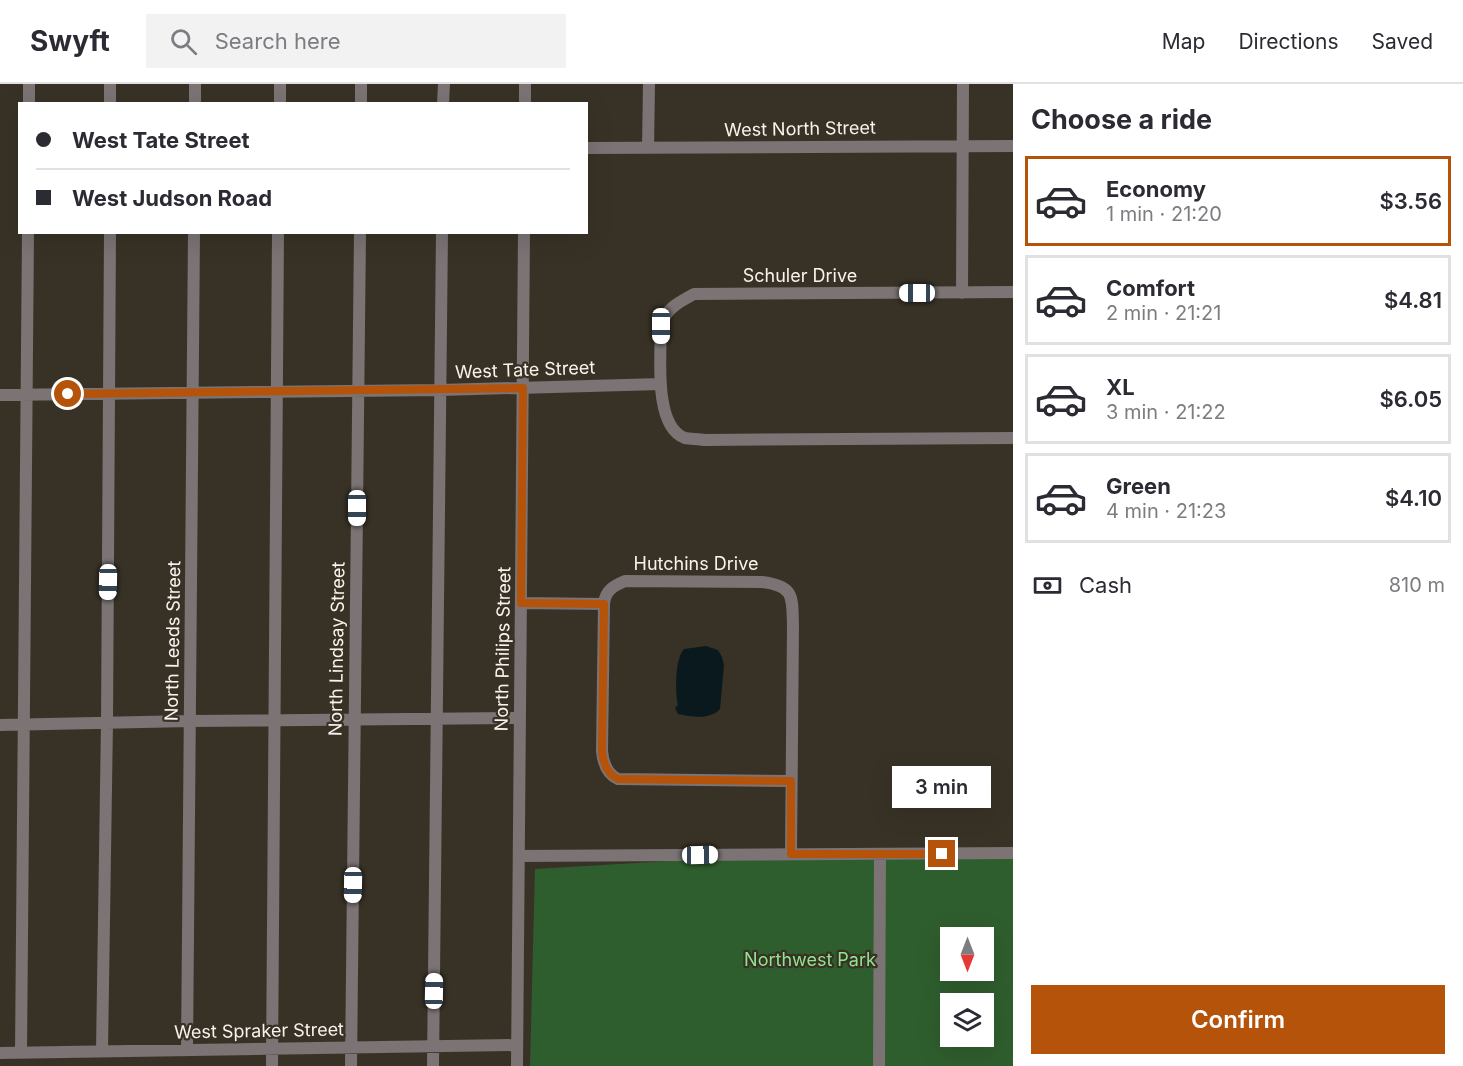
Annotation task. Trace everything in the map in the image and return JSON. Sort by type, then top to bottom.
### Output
[{"type":"street","points":[[29,84],[29,102]]},
{"type":"street","points":[[110,84],[110,102]]},
{"type":"street","points":[[195,84],[195,102]]},
{"type":"street","points":[[280,84],[280,102]]},
{"type":"street","points":[[361,84],[361,102]]},
{"type":"street","points":[[443,102],[444,84]]},
{"type":"street","points":[[525,84],[525,102]]},
{"type":"street","points":[[648,148],[649,84]]},
{"type":"street","points":[[962,293],[963,84]]},
{"type":"street","name":"West North Street","points":[[588,148],[1013,146]]},
{"type":"street","points":[[21,1053],[28,234]]},
{"type":"street","points":[[102,1051],[110,234]]},
{"type":"street","name":"North Leeds Street","points":[[188,1050],[194,234]]},
{"type":"street","points":[[272,1066],[279,234]]},
{"type":"street","name":"North Lindsay Street","points":[[351,1066],[360,234]]},
{"type":"street","points":[[433,1066],[442,234]]},
{"type":"street","name":"North Philips Street","points":[[517,1066],[524,234]]},
{"type":"street","name":"Schuler Drive","points":[[661,384],[662,320],[674,304],[694,294],[1013,292]]},
{"type":"street","points":[[661,384],[665,415],[675,431],[684,438],[704,440],[1013,438]]},
{"type":"street","name":"West Tate Street","points":[[0,395],[440,390],[661,384]]},
{"type":"street","name":"Hutchins Drive","points":[[604,604],[605,597],[614,585],[625,581],[762,582],[774,583],[788,591],[791,596],[793,625],[791,854]]},
{"type":"street","points":[[521,603],[604,604],[602,751],[603,760],[612,776],[618,779],[791,781]]},
{"type":"street","points":[[0,725],[520,718]]},
{"type":"street","points":[[878,1065],[880,854]]},
{"type":"street","points":[[519,856],[1013,854]]},
{"type":"street","name":"West Spraker Street","points":[[0,1053],[517,1045]]},
{"type":"green space","name":"Northwest Park","points":[[1013,852],[1013,1066],[530,1066],[535,869],[791,854]]},
{"type":"shaded area","points":[[706,646],[718,650],[724,665],[720,709],[706,716],[678,714],[675,708],[678,705],[676,676],[681,653],[684,649]]},
{"type":"route","points":[[68,394],[523,388],[521,603],[604,604],[602,751],[603,760],[612,776],[618,779],[791,781],[791,854],[942,854]]}]
